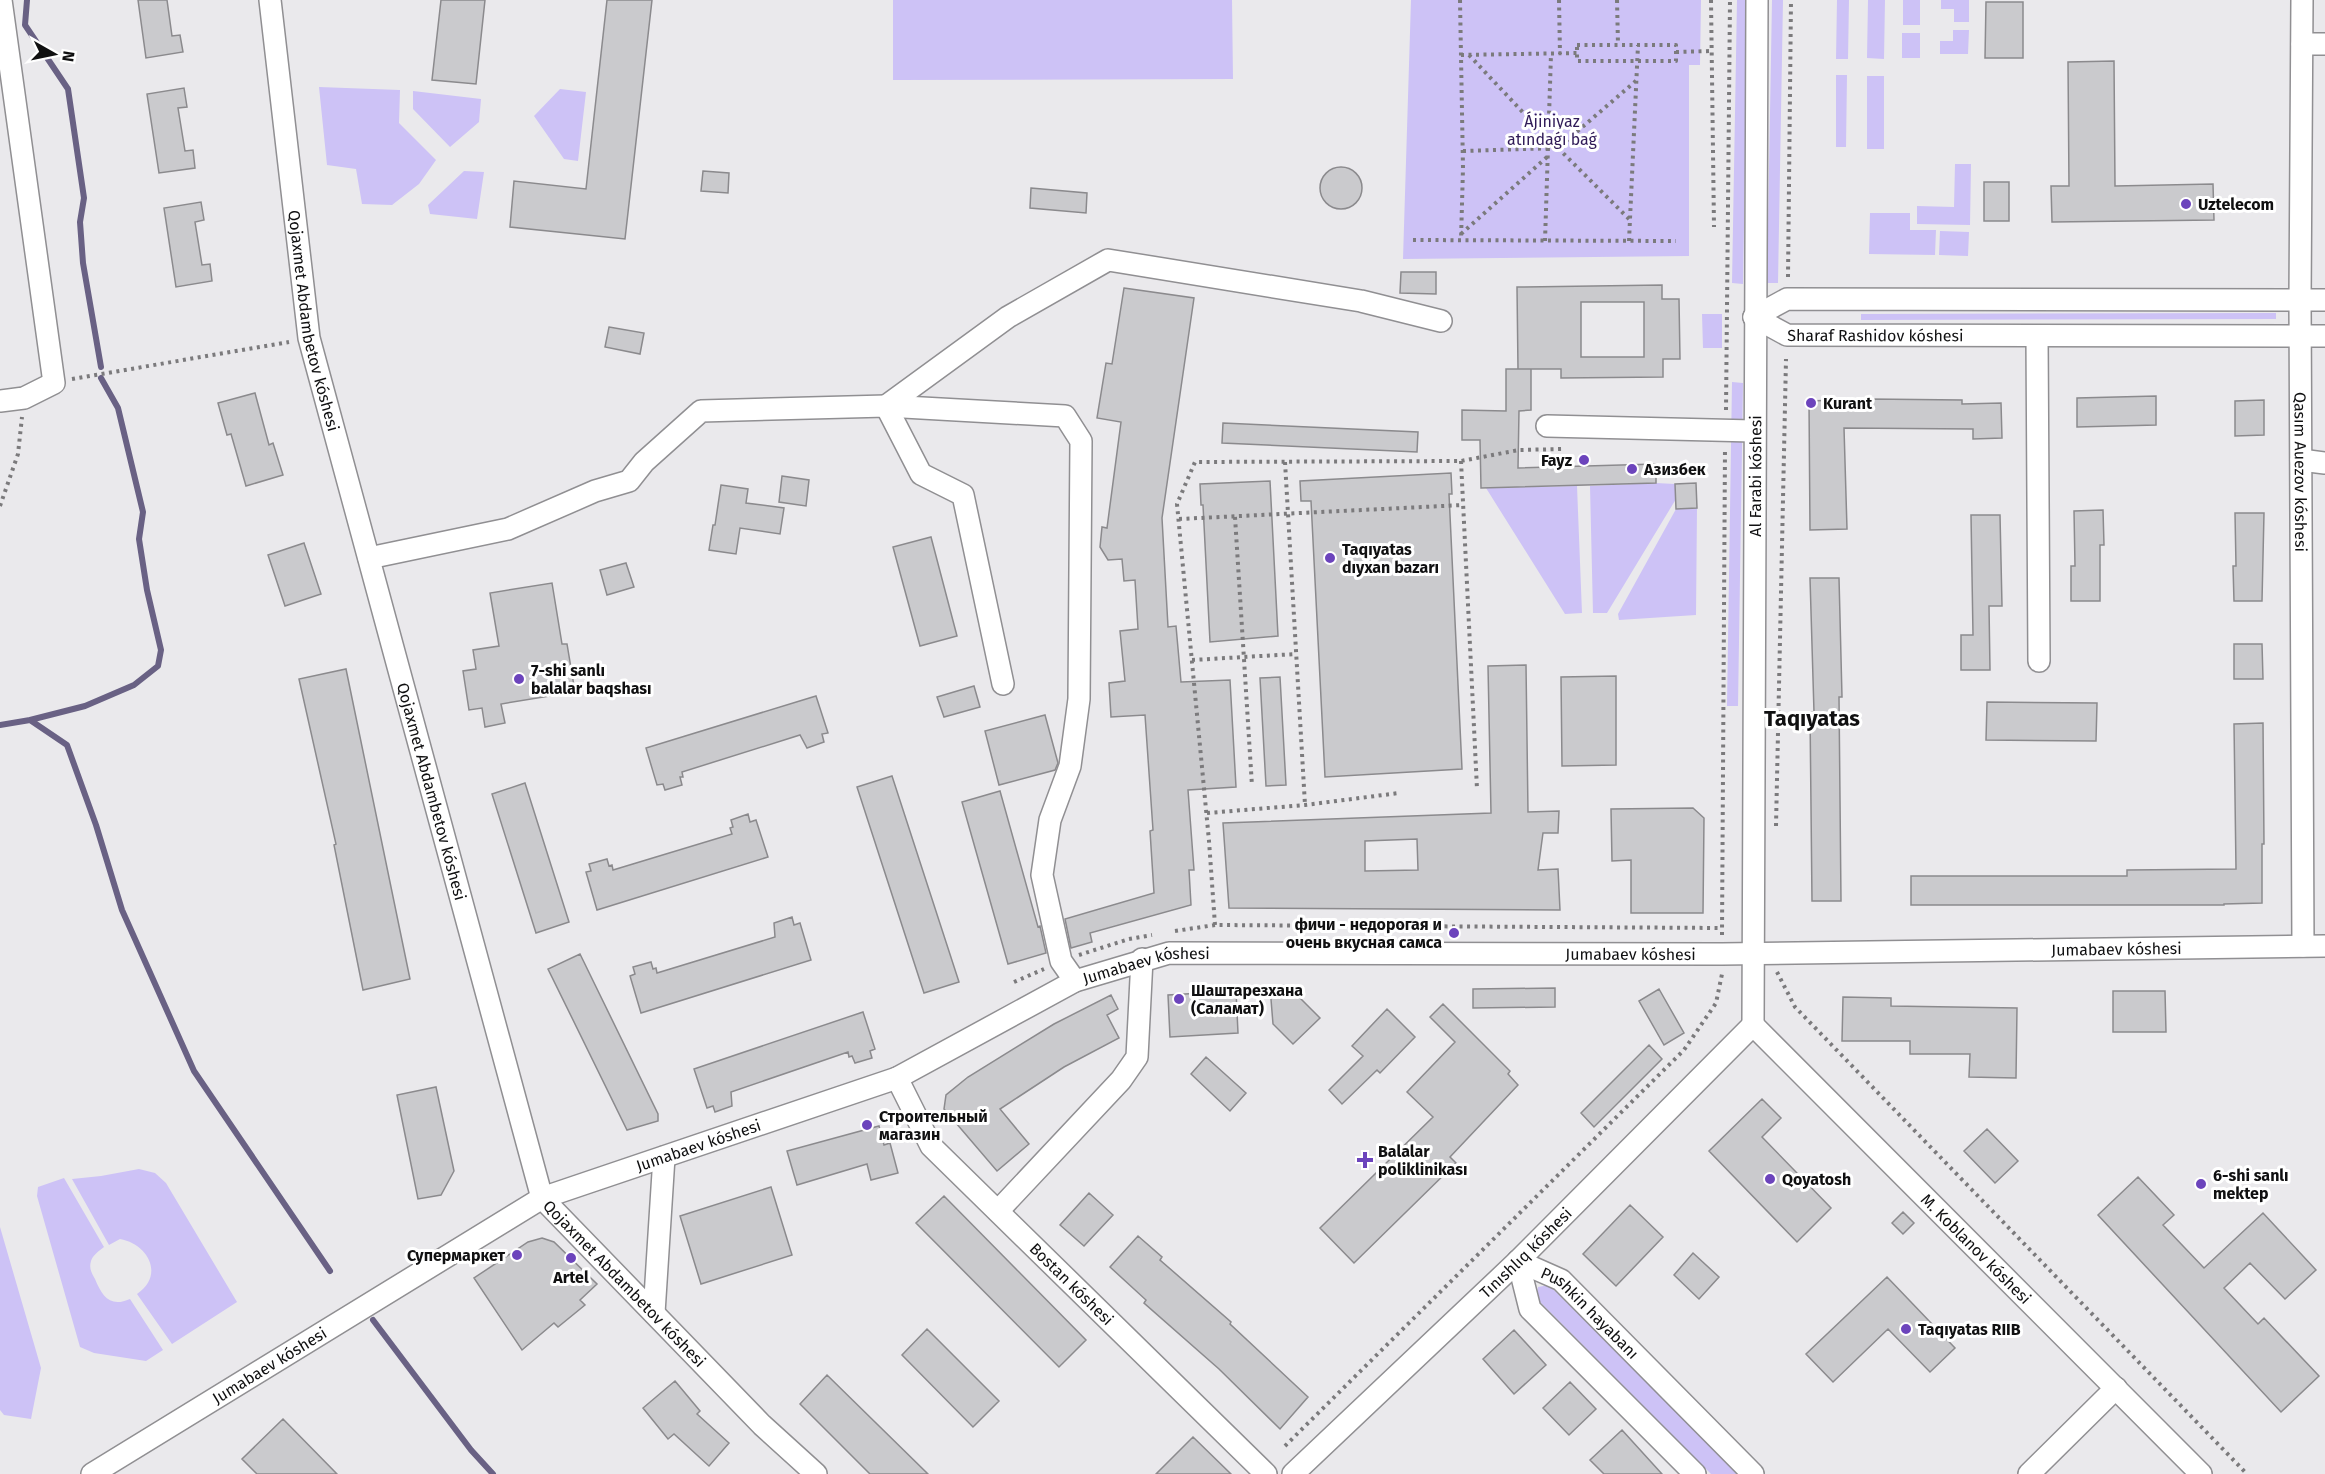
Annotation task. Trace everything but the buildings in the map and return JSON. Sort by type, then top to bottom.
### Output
[{"type":"street","points":[[0,401],[24,398],[54,383],[1,0]]},
{"type":"street","name":"Qojaxmet Abdambetov kóshesi","points":[[270,0],[309,338],[542,1198],[762,1425],[816,1474]]},
{"type":"street","name":"Al Farabi kóshesi","points":[[1753,1024],[1753,431],[1757,0]]},
{"type":"street","name":"Qasım Auezov kóshesi","points":[[2302,0],[2300,336],[2303,946]]},
{"type":"street","points":[[2302,44],[2325,44]]},
{"type":"street","points":[[886,406],[1008,317],[1108,260],[1361,301],[1441,321]]},
{"type":"street","name":"Sharaf Rashidov kóshesi","points":[[1754,317],[1787,299],[2325,300]]},
{"type":"street","name":"Sharaf Rashidov kóshesi","points":[[1754,317],[1787,335],[2325,336]]},
{"type":"street","points":[[2037,336],[2039,661]]},
{"type":"street","points":[[886,406],[921,474],[963,495],[1003,684]]},
{"type":"street","points":[[369,558],[508,529],[595,491],[629,481],[644,462],[701,411],[886,406],[1065,416],[1081,441],[1078,699],[1070,766],[1050,820],[1042,875],[1061,961],[1076,981]]},
{"type":"street","points":[[1547,426],[1722,441],[1753,431]]},
{"type":"street","points":[[2301,460],[2325,463]]},
{"type":"street","name":"Jumabaev kóshesi","points":[[92,1474],[542,1198],[897,1078],[1076,981],[1143,959],[1169,953],[1752,953],[2325,946]]},
{"type":"street","points":[[998,1211],[1121,1080],[1137,1057],[1143,959]]},
{"type":"street","name":"Tınıshlıq kóshesi","points":[[1293,1474],[1518,1261],[1753,1024]]},
{"type":"street","name":"M. Koblanov kóshesi","points":[[1753,1024],[2201,1474]]},
{"type":"street","name":"Bostan kóshesi","points":[[897,1078],[931,1146],[1266,1474]]},
{"type":"street","points":[[654,1314],[664,1157]]},
{"type":"street","name":"Pushkin hayabanı","points":[[1518,1261],[1530,1308],[1695,1474]]},
{"type":"street","name":"Pushkin hayabanı","points":[[1518,1261],[1561,1280],[1753,1474]]},
{"type":"street","points":[[2029,1474],[2116,1388]]},
{"type":"path","points":[[1460,0],[1463,151],[1461,240]]},
{"type":"path","points":[[1559,0],[1560,54]]},
{"type":"path","points":[[1617,0],[1618,45]]},
{"type":"path","points":[[1711,0],[1714,227]]},
{"type":"path","points":[[1722,939],[1722,441],[1730,0]]},
{"type":"path","points":[[1788,277],[1791,0]]},
{"type":"path","points":[[1577,45],[1638,45],[1676,45],[1676,61],[1577,61],[1577,45]]},
{"type":"path","points":[[1629,241],[1638,45]]},
{"type":"path","points":[[1676,52],[1712,51]]},
{"type":"path","points":[[1461,55],[1577,53]]},
{"type":"path","points":[[1469,54],[1548,139]]},
{"type":"path","points":[[1545,241],[1551,54]]},
{"type":"path","points":[[1463,151],[1558,148],[1637,80]]},
{"type":"path","points":[[1558,148],[1630,220]]},
{"type":"path","points":[[1461,234],[1548,157]]},
{"type":"path","points":[[1413,240],[1676,241]]},
{"type":"path","points":[[54,383],[107,371],[309,338]]},
{"type":"path","points":[[1776,830],[1786,359]]},
{"type":"path","points":[[0,506],[18,454],[24,398]]},
{"type":"path","points":[[1215,925],[1207,813],[1177,504],[1195,462],[1461,460],[1519,450],[1564,449]]},
{"type":"path","points":[[1461,460],[1477,789]]},
{"type":"path","points":[[1285,462],[1305,805]]},
{"type":"path","points":[[1179,519],[1463,505]]},
{"type":"path","points":[[1235,517],[1252,786]]},
{"type":"path","points":[[1192,660],[1296,654]]},
{"type":"path","points":[[1207,813],[1305,805],[1399,793]]},
{"type":"path","points":[[1775,969],[1795,1007],[2247,1474]]},
{"type":"path","points":[[1285,1446],[1684,1050],[1716,1003],[1722,970]]},
{"type":"green space","points":[[893,0],[1232,0],[1233,79],[893,80]]},
{"type":"green space","name":"Ájiniyaz atındaǵı baǵ","points":[[1411,0],[1701,0],[1700,65],[1689,65],[1689,256],[1403,259]]},
{"type":"green space","points":[[1737,0],[1748,0],[1743,284],[1732,283]]},
{"type":"green space","points":[[1772,0],[1783,0],[1778,283],[1767,283]]},
{"type":"green space","points":[[1837,0],[1849,0],[1848,59],[1836,59]]},
{"type":"green space","points":[[1868,0],[1885,0],[1884,59],[1867,58]]},
{"type":"green space","points":[[1903,0],[1920,0],[1920,25],[1903,25]]},
{"type":"green space","points":[[1941,0],[1969,0],[1969,22],[1954,22],[1954,9],[1941,9]]},
{"type":"green space","points":[[1953,30],[1969,30],[1968,54],[1940,54],[1940,41],[1953,41]]},
{"type":"green space","points":[[1902,33],[1920,33],[1920,58],[1902,58]]},
{"type":"green space","points":[[1836,75],[1847,75],[1846,147],[1836,147]]},
{"type":"green space","points":[[1867,76],[1884,76],[1884,149],[1867,149]]},
{"type":"green space","points":[[319,87],[400,90],[399,123],[436,160],[419,184],[392,205],[362,204],[356,169],[327,165]]},
{"type":"green space","points":[[560,89],[586,92],[578,161],[564,159],[534,116]]},
{"type":"green space","points":[[413,91],[481,99],[479,122],[450,147],[413,109]]},
{"type":"green space","points":[[1955,164],[1971,164],[1970,225],[1917,224],[1917,206],[1954,207]]},
{"type":"green space","points":[[464,171],[484,172],[477,219],[430,214],[428,205]]},
{"type":"green space","points":[[1870,213],[1910,213],[1910,230],[1936,230],[1935,255],[1869,254]]},
{"type":"green space","points":[[1940,231],[1969,232],[1968,256],[1939,255]]},
{"type":"green space","points":[[2276,313],[2276,319],[1861,320],[1861,314]]},
{"type":"green space","points":[[1702,314],[1722,314],[1722,348],[1703,348]]},
{"type":"green space","points":[[1732,382],[1743,383],[1738,706],[1727,706]]},
{"type":"green space","points":[[1675,484],[1676,499],[1607,613],[1593,613],[1590,486]]},
{"type":"green space","points":[[1577,486],[1582,613],[1565,614],[1486,488]]},
{"type":"green space","points":[[1697,508],[1696,615],[1619,620],[1618,614],[1676,509]]},
{"type":"green space","points":[[139,1169],[155,1173],[166,1183],[237,1302],[172,1344],[137,1294],[150,1278],[150,1261],[138,1247],[130,1242],[120,1239],[109,1245],[72,1179]]},
{"type":"green space","points":[[64,1178],[104,1247],[93,1257],[90,1266],[101,1291],[112,1301],[130,1299],[163,1350],[146,1361],[94,1353],[80,1347],[37,1196],[38,1187]]},
{"type":"green space","points":[[0,1227],[41,1368],[31,1419],[4,1415],[0,1410]]},
{"type":"green space","points":[[1549,1285],[1739,1474],[1711,1474],[1536,1298],[1538,1287]]},
{"type":"waterway","points":[[27,0],[25,25],[68,89],[84,198],[80,222],[83,263],[101,367]]},
{"type":"waterway","points":[[30,720],[85,706],[134,685],[158,666],[161,650],[147,590],[139,539],[143,512],[118,408],[101,378]]},
{"type":"waterway","points":[[0,725],[30,720],[67,745],[96,825],[122,910],[194,1071],[330,1271]]},
{"type":"waterway","points":[[373,1320],[471,1450],[493,1474]]},
{"type":"place","name":"Uztelecom","points":[[2186,204]]},
{"type":"place","name":"Kurant","points":[[1811,403]]},
{"type":"place","name":"Fayz","points":[[1584,460]]},
{"type":"place","name":"Азизбек","points":[[1632,469]]},
{"type":"place","name":"Taqıyatas dıyxan bazarı","points":[[1330,558]]},
{"type":"place","name":"7-shi sanlı balalar baqshası","points":[[519,679]]},
{"type":"place","name":"фичи - недорогая и очень вкусная самса","points":[[1454,933]]},
{"type":"place","name":"Шаштарезхана (Саламат)","points":[[1179,999]]},
{"type":"place","name":"Строительный магазин","points":[[867,1125]]},
{"type":"place","name":"Balalar poliklinikası","points":[[1365,1160]]},
{"type":"place","name":"Qoyatosh","points":[[1770,1179]]},
{"type":"place","name":"6-shi sanlı mektep","points":[[2201,1184]]},
{"type":"place","name":"Супермаркет","points":[[517,1255]]},
{"type":"place","name":"Artel","points":[[571,1258]]},
{"type":"place","name":"Taqıyatas RIIB","points":[[1906,1329]]},
{"type":"district","name":"Taqıyatas","points":[[1812,718]]}]
